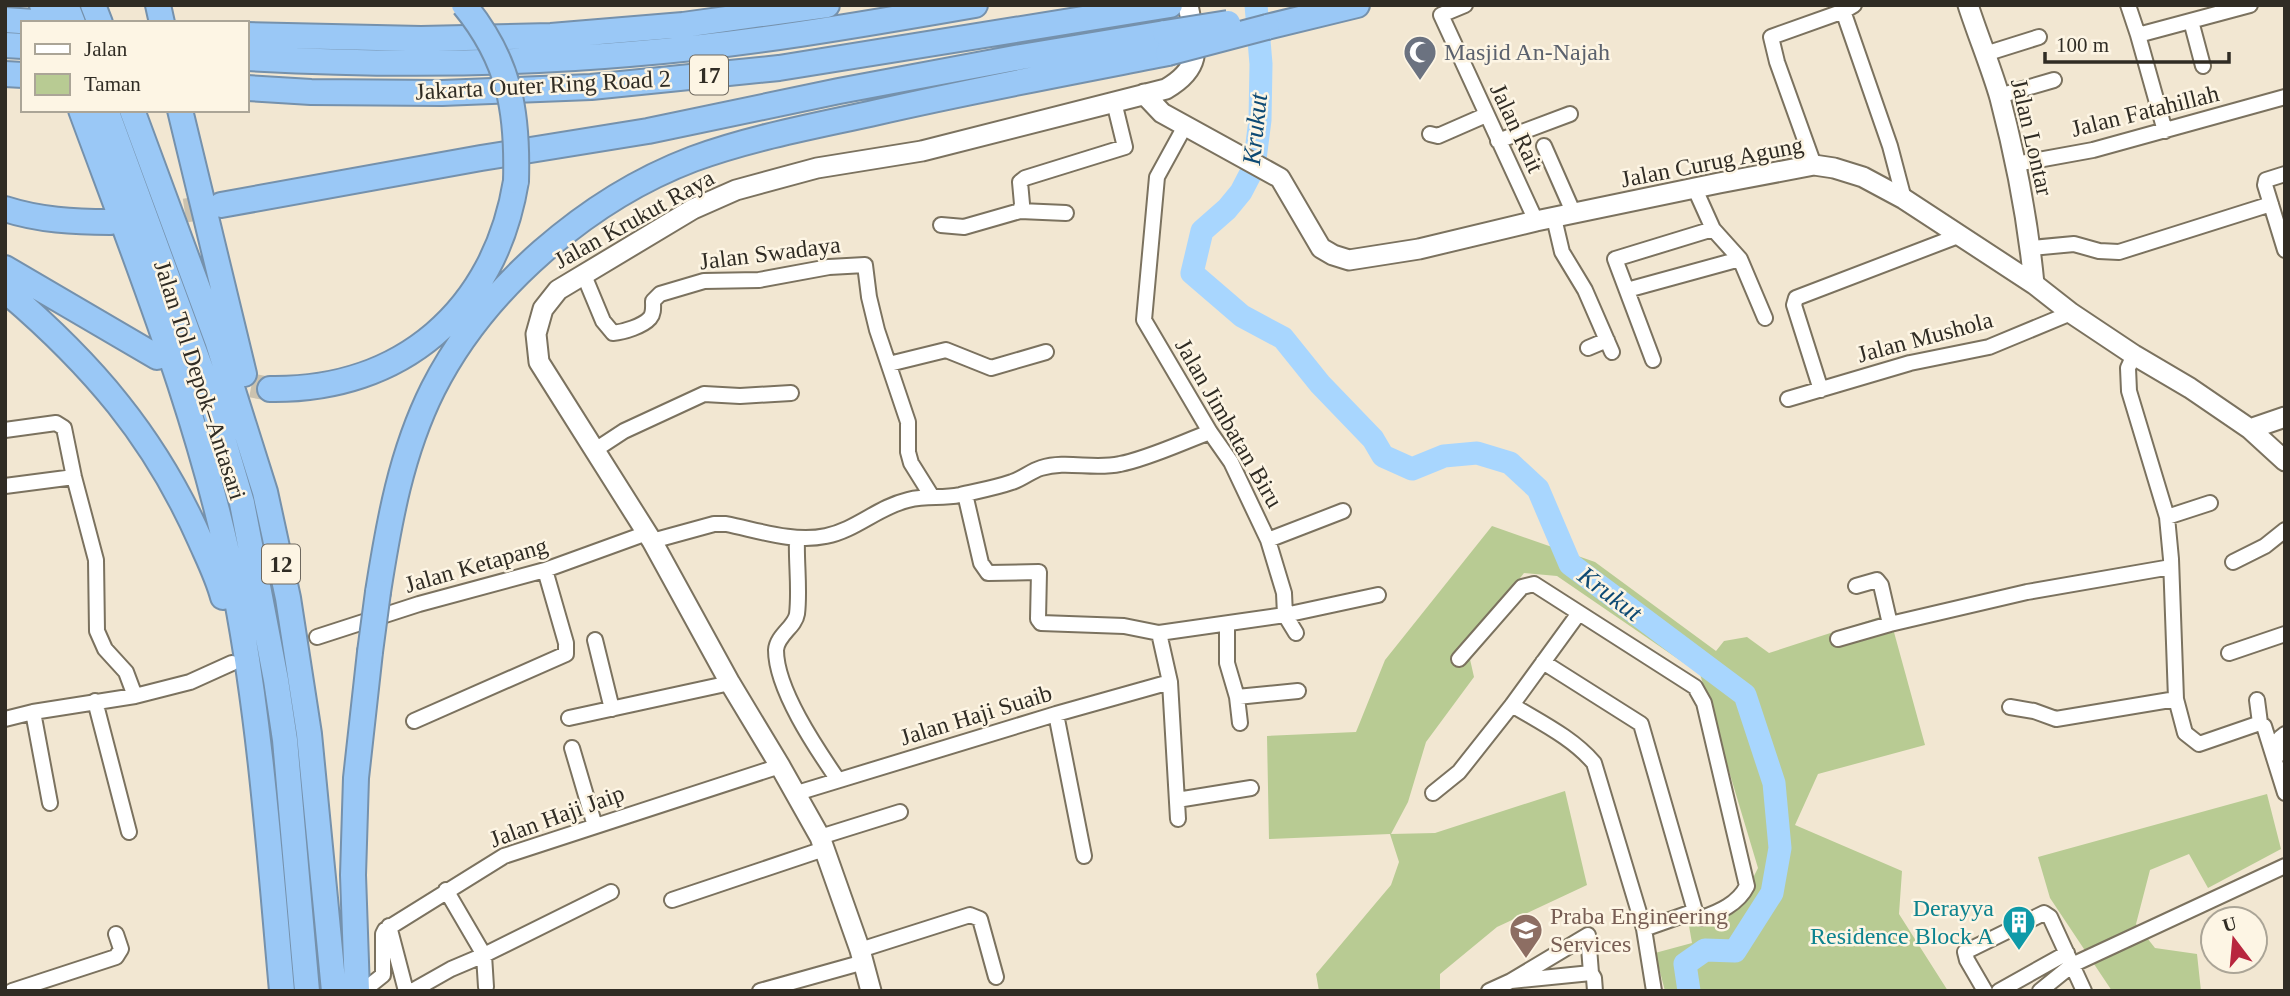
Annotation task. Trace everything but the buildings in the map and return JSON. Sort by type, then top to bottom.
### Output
[{"type":"highway","points":[[270,389],[327,386],[359,377],[412,352],[440,330],[468,300],[490,267],[511,216],[516,181],[517,138],[512,97],[499,59],[479,23],[464,5]]},
{"type":"highway","points":[[711,5],[744,5]]},
{"type":"highway","points":[[248,36],[421,39],[551,36],[683,25],[827,5]]},
{"type":"highway","name":"Jakarta Outer Ring Road 2","points":[[248,58],[321,62],[457,63],[628,54],[766,39],[975,5]]},
{"type":"highway","points":[[362,989],[353,875],[356,778],[389,520],[409,447],[434,388],[467,334],[511,282],[554,241],[603,205],[656,175],[694,159],[760,138],[1166,43],[1343,5]]},
{"type":"highway","points":[[1265,22],[1357,5]]},
{"type":"highway","name":"Jakarta Outer Ring Road 2","points":[[248,88],[311,92],[442,93],[591,87],[779,68],[1168,6]]},
{"type":"highway","points":[[221,205],[648,131],[891,81],[1166,43]]},
{"type":"highway","points":[[82,112],[171,354],[204,460],[236,594],[253,701],[282,991]]},
{"type":"highway","name":"Jalan Tol Depok–Antasari","points":[[107,112],[209,391],[242,503],[263,602],[281,716],[307,991]]},
{"type":"highway","name":"Jalan Tol Depok–Antasari","points":[[133,112],[217,340],[265,492],[288,598],[309,734],[334,991]]},
{"type":"highway","points":[[180,112],[245,378],[265,492]]},
{"type":"highway","points":[[5,208],[25,215],[110,222]]},
{"type":"highway","points":[[5,268],[157,357]]},
{"type":"highway","points":[[5,290],[54,332],[108,390],[152,447],[188,511],[219,584],[253,701]]},
{"type":"street","name":"Jalan Krukut Raya","points":[[871,991],[827,840],[730,683],[653,538],[598,448],[539,362],[536,334],[543,309],[558,290],[583,273],[693,209],[736,190],[817,168],[922,151],[1166,89],[1180,80],[1194,64],[1195,48],[1188,5]]},
{"type":"street","name":"Jalan Rait","points":[[1465,5],[1441,15],[1498,141],[1554,218]]},
{"type":"street","name":"Jalan Lontar","points":[[1968,5],[1999,96],[2016,164],[2031,248],[2034,284]]},
{"type":"street","points":[[2128,5],[2165,131]]},
{"type":"street","points":[[2138,35],[2250,5]]},
{"type":"street","points":[[1814,166],[1777,62],[1771,37],[1846,7],[1905,199]]},
{"type":"street","points":[[2191,21],[2203,66]]},
{"type":"street","points":[[1985,54],[2039,37]]},
{"type":"street","points":[[1999,96],[2054,80]]},
{"type":"street","name":"Jalan Curug Agung","points":[[1144,94],[1162,113],[1280,178],[1321,247],[1333,255],[1349,260],[1419,249],[1554,218],[1814,166],[1834,167],[1863,177],[1905,199],[2034,284],[2071,313],[2250,429],[2285,461]]},
{"type":"street","name":"Jalan Fatahillah","points":[[2016,164],[2094,150],[2285,97]]},
{"type":"street","points":[[1020,211],[1020,182],[1024,177],[1125,147],[1114,102]]},
{"type":"street","points":[[1498,141],[1570,114]]},
{"type":"street","points":[[1430,134],[1438,136],[1486,115]]},
{"type":"street","name":"Jalan Jimbatan Biru","points":[[1185,127],[1157,177],[1144,320],[1231,463],[1268,541],[1284,593],[1285,615]]},
{"type":"street","points":[[1544,146],[1554,218],[1562,252],[1585,290],[1610,346],[1588,348]]},
{"type":"street","points":[[2285,174],[2266,180],[2265,185],[2285,250]]},
{"type":"street","points":[[1695,189],[1713,229],[1740,259],[1765,318]]},
{"type":"street","points":[[2031,248],[2074,244],[2099,251],[2119,251],[2271,204]]},
{"type":"street","points":[[940,225],[964,228],[1020,211],[1066,214]]},
{"type":"street","points":[[1653,360],[1615,259],[1713,229]]},
{"type":"street","points":[[1821,390],[1794,305],[1796,298],[1958,236]]},
{"type":"street","points":[[1626,290],[1740,259]]},
{"type":"street","name":"Jalan Swadaya","points":[[583,273],[603,321],[613,333],[622,332],[650,318],[654,311],[653,301],[660,294],[704,281],[759,279],[830,267],[865,265],[869,298],[908,422],[908,452],[911,463],[931,495]]},
{"type":"street","name":"Jalan Mushola","points":[[1788,399],[1909,363],[1989,347],[2071,313]]},
{"type":"street","points":[[889,364],[946,350],[990,368],[1046,352]]},
{"type":"street","points":[[2134,355],[2128,369],[2129,391],[2167,517],[2176,699],[2185,733],[2199,744],[2260,723]]},
{"type":"street","points":[[598,448],[624,431],[704,394],[740,396],[791,393]]},
{"type":"street","points":[[2250,429],[2285,417]]},
{"type":"street","points":[[5,430],[47,423],[61,425],[66,433],[74,477],[96,560],[97,631],[105,649],[126,672],[135,696]]},
{"type":"street","name":"Jalan Ketapang","points":[[317,637],[419,604],[653,538],[714,524],[797,538],[825,536],[856,526],[883,508],[931,495],[945,498],[965,494],[1014,482],[1039,468],[1062,464],[1097,467],[1122,464],[1210,432]]},
{"type":"street","points":[[5,486],[74,477]]},
{"type":"street","points":[[965,494],[981,563],[988,573],[1039,572],[1038,619],[1041,623],[1124,626],[1159,633],[1285,615],[1378,595]]},
{"type":"street","points":[[2167,517],[2210,503]]},
{"type":"street","points":[[1268,541],[1343,511]]},
{"type":"street","points":[[2233,562],[2265,546],[2285,530]]},
{"type":"street","points":[[797,538],[797,617],[778,641],[778,669],[787,694],[833,782]]},
{"type":"street","points":[[1838,639],[2028,592],[2171,566]]},
{"type":"street","points":[[414,721],[566,654],[566,643],[545,570]]},
{"type":"street","points":[[1856,586],[1877,580],[1881,585],[1890,624]]},
{"type":"street","points":[[1459,659],[1526,584],[1534,584],[1695,687],[1704,704],[1747,886],[1743,894],[1723,910],[1702,919],[1695,911],[1642,724],[1544,662]]},
{"type":"street","points":[[1433,793],[1459,772],[1579,613]]},
{"type":"street","points":[[1285,615],[1296,633]]},
{"type":"street","points":[[1227,624],[1227,663],[1237,697],[1240,723]]},
{"type":"street","points":[[1159,633],[1170,682],[1178,819]]},
{"type":"street","points":[[2229,653],[2285,634]]},
{"type":"street","points":[[595,640],[612,709]]},
{"type":"street","points":[[5,719],[135,696],[190,682],[232,663]]},
{"type":"street","name":"Jalan Haji Suaib","points":[[797,793],[1170,682]]},
{"type":"street","points":[[569,718],[730,683]]},
{"type":"street","points":[[1237,697],[1298,691]]},
{"type":"street","points":[[2010,707],[2034,711],[2056,719],[2176,699]]},
{"type":"street","points":[[95,701],[129,832]]},
{"type":"street","points":[[2257,701],[2260,723],[2264,726],[2285,793]]},
{"type":"street","points":[[1512,705],[1572,743],[1594,763],[1644,929],[1654,991]]},
{"type":"street","points":[[33,712],[50,803]]},
{"type":"street","points":[[1056,714],[1084,856]]},
{"type":"street","points":[[2285,734],[2280,738],[2285,754]]},
{"type":"street","points":[[572,748],[595,826]]},
{"type":"street","name":"Jalan Haji Jaip","points":[[389,926],[504,856],[780,765]]},
{"type":"street","points":[[1177,800],[1251,788]]},
{"type":"street","points":[[672,900],[859,825],[900,812]]},
{"type":"street","points":[[1999,991],[2285,866]]},
{"type":"street","points":[[446,890],[484,955],[486,987]]},
{"type":"street","points":[[412,991],[451,969],[611,892]]},
{"type":"street","points":[[1644,929],[1695,911]]},
{"type":"street","points":[[1985,991],[1965,952],[2045,913],[2050,917],[2084,991]]},
{"type":"street","points":[[760,991],[970,915],[980,919],[996,976]]},
{"type":"street","points":[[362,989],[383,975],[383,934],[389,926]]},
{"type":"street","points":[[389,926],[406,991]]},
{"type":"street","points":[[12,991],[116,957],[121,949],[116,934]]},
{"type":"street","points":[[1489,991],[1511,981],[1588,935],[1595,991]]},
{"type":"street","points":[[2040,991],[2069,959]]},
{"type":"street","points":[[1511,981],[1591,972]]},
{"type":"green space","points":[[1492,526],[1595,562],[1716,651],[1724,641],[1747,637],[1769,653],[1889,614],[1925,745],[1818,774],[1795,825],[1902,871],[1899,914],[1948,991],[1665,991],[1655,953],[1692,943],[1688,920],[1744,896],[1758,868],[1700,674],[1557,576],[1524,573],[1467,646],[1474,677],[1426,742],[1408,802],[1391,834],[1435,833],[1565,791],[1587,885],[1497,927],[1440,974],[1440,991],[1319,991],[1316,974],[1391,885],[1399,862],[1390,834],[1269,839],[1267,736],[1356,732],[1385,660]]},
{"type":"green space","points":[[2267,794],[2281,849],[2208,888],[2189,854],[2150,870],[2136,924],[2155,948],[2197,954],[2201,991],[2112,991],[2050,898],[2038,857]]},
{"type":"waterway","name":"Krukut","points":[[1256,5],[1261,64],[1260,120],[1254,167],[1241,192],[1227,209],[1202,231],[1192,273],[1242,316],[1283,338],[1320,384],[1373,439],[1383,456],[1412,469],[1444,456],[1477,453],[1510,463],[1538,489],[1570,564],[1745,695],[1774,783],[1780,848],[1772,893],[1735,951],[1705,950],[1685,964],[1689,991]]},
{"type":"tunnel","points":[[149,216],[221,205]]},
{"type":"tunnel","points":[[216,379],[270,389]]},
{"type":"place","name":"Masjid An-Najah","points":[[1420,82]]},
{"type":"place","name":"Derayya Residence Block A","points":[[2019,952]]},
{"type":"place","name":"Praba Engineering Services","points":[[1526,960]]}]
